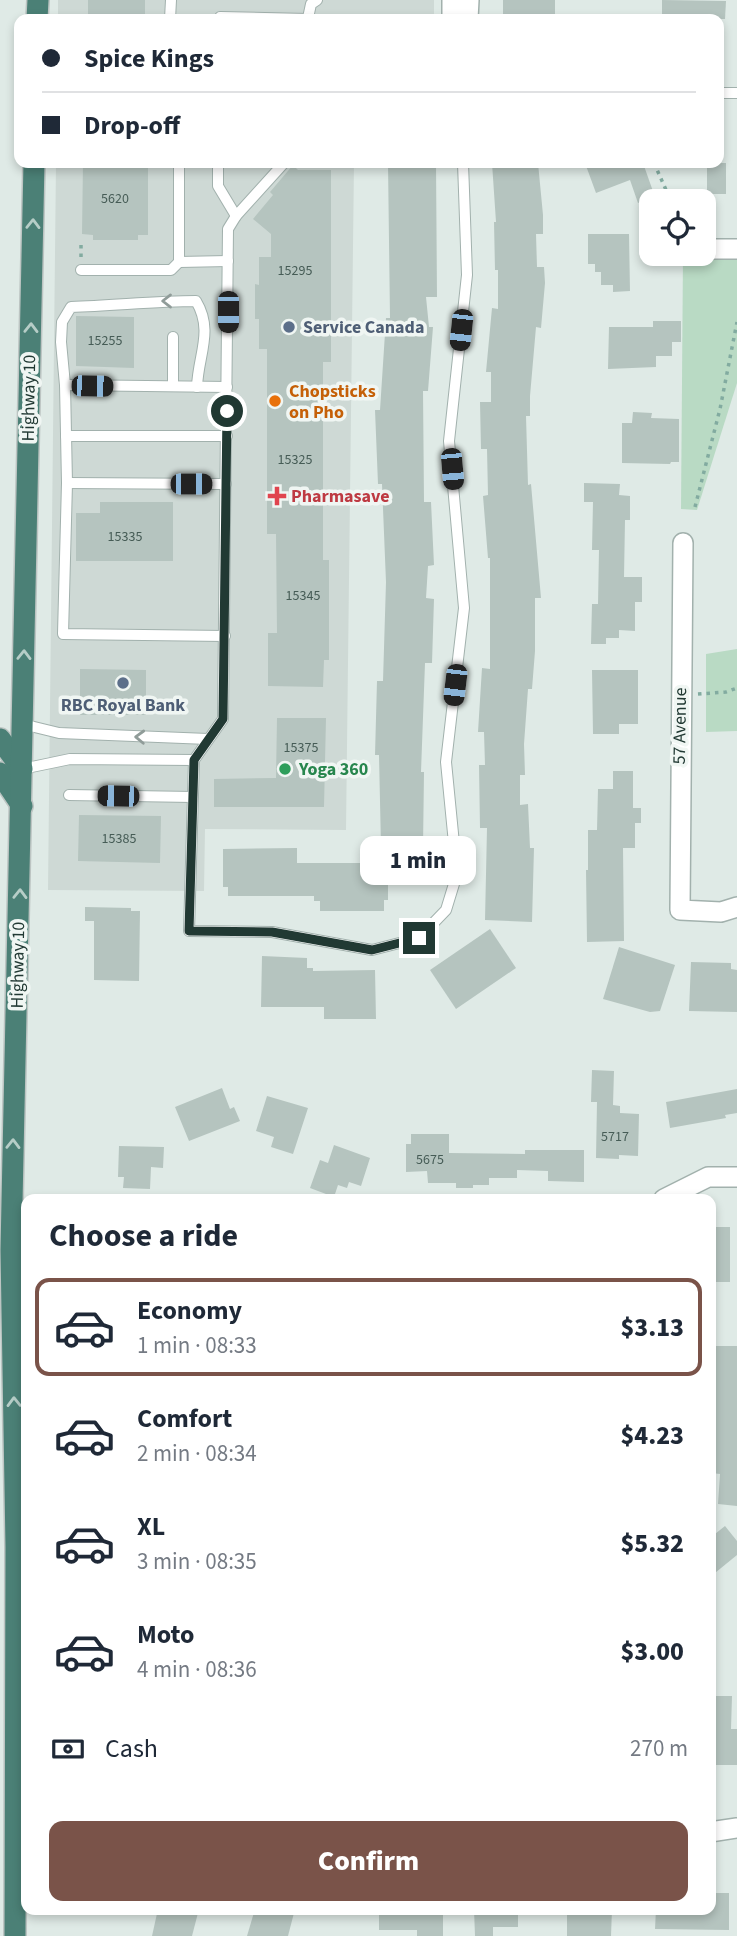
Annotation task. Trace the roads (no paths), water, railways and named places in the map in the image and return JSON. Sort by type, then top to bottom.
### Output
[{"type":"highway","name":"Highway 10","points":[[15,1936],[16,1547],[11,1250],[34,168]]},
{"type":"highway","points":[[0,739],[22,769]]},
{"type":"highway","points":[[0,773],[22,806]]},
{"type":"street","points":[[716,249],[737,249]]},
{"type":"street","name":"57 Avenue","points":[[682,543],[680,909],[721,912],[737,907]]},
{"type":"street","points":[[674,1194],[708,1177],[737,1177]]},
{"type":"street","points":[[716,1831],[737,1828]]},
{"type":"lane","points":[[179,168],[179,262]]},
{"type":"lane","points":[[218,168],[218,186],[236,216]]},
{"type":"lane","points":[[279,168],[236,216],[228,229],[223,719],[194,760],[189,931],[272,932],[372,950],[419,938],[446,910],[457,874],[446,762],[464,608],[449,441],[467,275],[463,168]]},
{"type":"lane","points":[[81,270],[171,270],[179,262],[228,261]]},
{"type":"lane","points":[[197,387],[198,369],[204,355],[204,315],[196,301],[71,307],[62,322],[66,436],[64,634],[225,636]]},
{"type":"lane","points":[[173,337],[173,386]]},
{"type":"lane","points":[[65,385],[227,387]]},
{"type":"lane","points":[[66,436],[227,436]]},
{"type":"lane","points":[[66,483],[226,484]]},
{"type":"lane","points":[[22,724],[59,733],[208,739]]},
{"type":"lane","points":[[22,769],[70,759],[194,760]]},
{"type":"lane","points":[[69,795],[192,797]]},
{"type":"place","name":"Service Canada","points":[[289,327]]},
{"type":"place","name":"Chopsticks on Pho","points":[[275,401]]},
{"type":"place","name":"Pharmasave","points":[[277,496]]},
{"type":"place","name":"RBC Royal Bank","points":[[123,683]]},
{"type":"place","name":"Yoga 360","points":[[285,769]]}]
